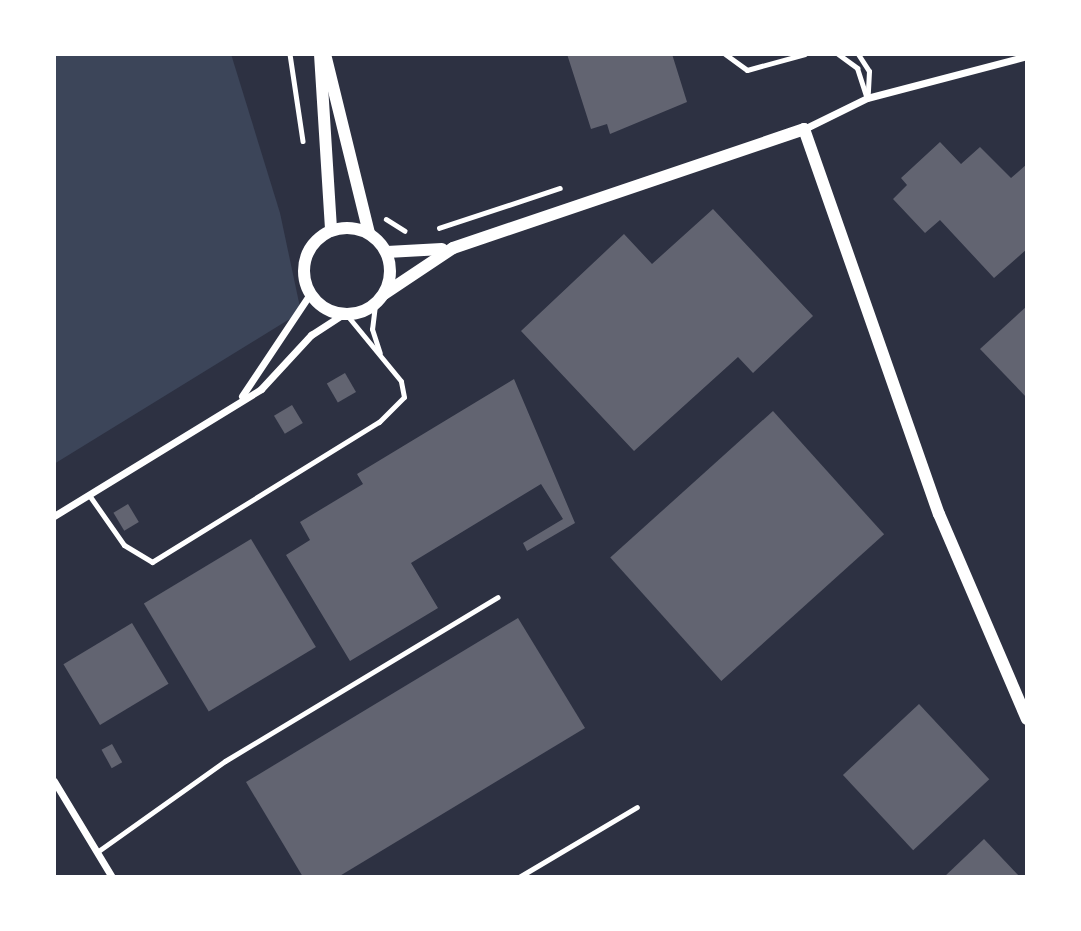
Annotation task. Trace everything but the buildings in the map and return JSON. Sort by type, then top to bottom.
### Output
[{"type":"street","points":[[320,54],[331,231]]},
{"type":"street","points":[[325,54],[369,233],[387,252],[384,294]]},
{"type":"street","points":[[387,252],[453,247],[804,129],[867,98],[1027,56]]},
{"type":"street","points":[[804,129],[939,514],[1027,719]]},
{"type":"street","points":[[237,402],[278,352],[310,294],[308,252],[331,231],[369,233]]},
{"type":"street","points":[[54,516],[261,389],[311,335],[344,314],[374,305],[384,294],[453,247]]},
{"type":"street","points":[[310,294],[344,314]]},
{"type":"street","points":[[54,781],[112,877]]},
{"type":"lane","points":[[725,54],[747,71],[805,54]]},
{"type":"lane","points":[[838,54],[857,68],[867,98]]},
{"type":"lane","points":[[858,54],[869,71],[867,98]]},
{"type":"lane","points":[[374,305],[372,329],[380,353]]},
{"type":"lane","points":[[89,495],[124,545],[152,562],[397,408],[401,381],[380,353],[344,314]]},
{"type":"lane","points":[[97,852],[225,761],[498,597]]},
{"type":"lane","points":[[519,877],[637,807]]},
{"type":"path","points":[[290,54],[304,149]]},
{"type":"path","points":[[426,232],[570,184]]},
{"type":"path","points":[[362,202],[413,237]]},
{"type":"shaded area","points":[[54,54],[231,54],[280,213],[301,312],[54,464]]}]
